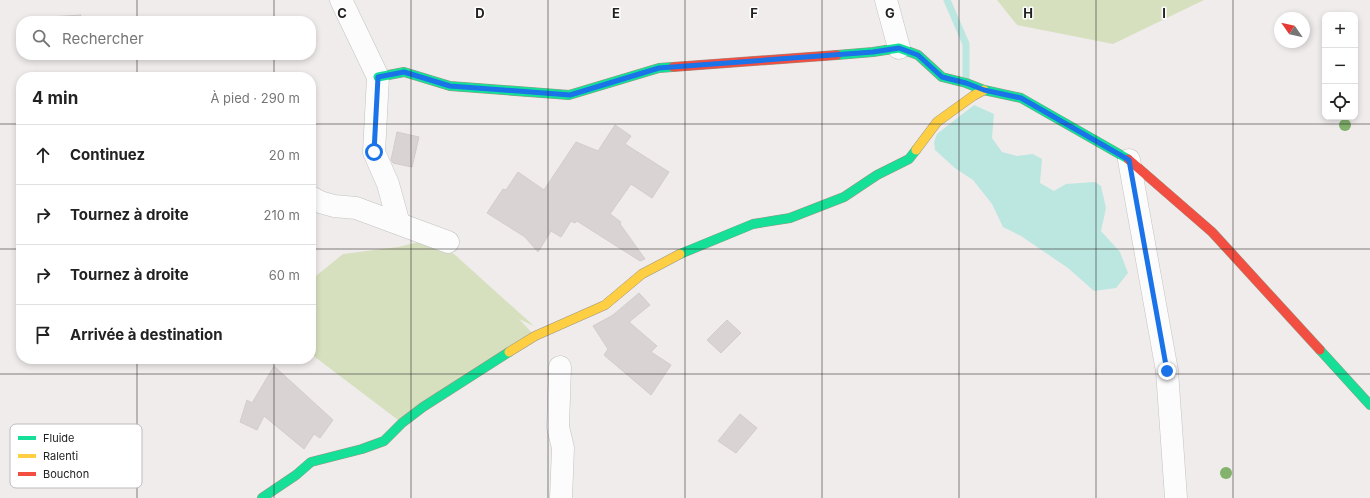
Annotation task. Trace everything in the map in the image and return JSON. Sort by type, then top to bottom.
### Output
[{"type":"street","points":[[341,0],[378,77],[374,152],[388,184],[399,224]]},
{"type":"street","points":[[886,0],[899,48]]},
{"type":"street","points":[[378,77],[404,72],[450,86],[570,95],[659,68],[873,52],[899,48],[918,55],[942,77],[966,83],[984,90],[1021,98],[1129,160],[1212,232],[1370,405]]},
{"type":"street","points":[[262,498],[296,475],[311,462],[362,449],[384,441],[402,423],[423,406],[535,336],[605,305],[642,274],[686,251],[753,224],[790,218],[844,197],[877,175],[909,159],[937,122],[972,96],[984,90]]},
{"type":"street","points":[[1129,160],[1167,371],[1176,498]]},
{"type":"street","points":[[316,200],[334,206],[356,208],[448,242]]},
{"type":"street","points":[[560,367],[558,426],[563,448],[561,498]]},
{"type":"green space","points":[[997,0],[1204,0],[1113,44],[1017,25]]},
{"type":"green space","points":[[427,240],[454,254],[534,326],[519,319],[535,336],[402,423],[316,358],[316,276],[343,254],[398,247]]},
{"type":"water","points":[[974,105],[994,114],[992,138],[1002,152],[1017,156],[1033,154],[1042,159],[1040,183],[1054,191],[1066,184],[1095,182],[1101,186],[1106,208],[1101,231],[1120,252],[1128,273],[1116,288],[1094,291],[1068,268],[1021,236],[1003,227],[992,204],[973,180],[955,168],[935,150],[934,142],[937,134]]},
{"type":"building","points":[[615,125],[631,136],[625,144],[669,172],[652,198],[631,184],[610,214],[621,222],[620,224],[645,259],[640,261],[577,221],[575,223],[571,221],[561,237],[551,231],[538,252],[525,237],[487,213],[503,189],[506,190],[518,172],[544,190],[576,142],[598,151]]},
{"type":"building","points":[[397,132],[419,137],[412,167],[393,163],[391,160]]},
{"type":"building","points":[[639,293],[650,305],[629,322],[657,346],[651,352],[671,365],[651,395],[604,355],[608,349],[593,326],[613,315]]},
{"type":"building","points":[[727,320],[741,333],[721,353],[707,340]]},
{"type":"building","points":[[274,366],[333,420],[320,438],[314,434],[304,449],[264,416],[257,430],[240,422],[247,400],[252,403]]},
{"type":"building","points":[[740,414],[757,428],[736,453],[718,441]]},
{"type":"waterway","points":[[947,0],[966,44],[966,80]]},
{"type":"traffic: fast","points":[[837,55],[899,48],[918,55],[942,77],[966,83],[984,90],[1021,98],[1128,159]]},
{"type":"traffic: fast","points":[[378,77],[404,72],[450,86],[569,95],[659,68],[673,67]]},
{"type":"traffic: fast","points":[[680,254],[753,224],[790,218],[844,197],[877,175],[909,159],[916,150]]},
{"type":"traffic: fast","points":[[1320,350],[1370,405]]},
{"type":"traffic: fast","points":[[262,498],[296,475],[311,462],[362,449],[384,441],[402,423],[423,407],[509,352]]},
{"type":"traffic: slow","points":[[916,150],[937,122],[973,96],[984,90]]},
{"type":"traffic: slow","points":[[509,352],[535,336],[605,305],[642,274],[680,254]]},
{"type":"traffic: jam","points":[[673,67],[837,55]]},
{"type":"traffic: jam","points":[[1128,159],[1212,232],[1320,350]]},
{"type":"route","points":[[374,152],[378,77],[404,72],[450,86],[570,95],[659,68],[873,52],[899,48],[918,55],[942,77],[966,83],[984,90],[1021,98],[1129,160],[1167,371]]}]
